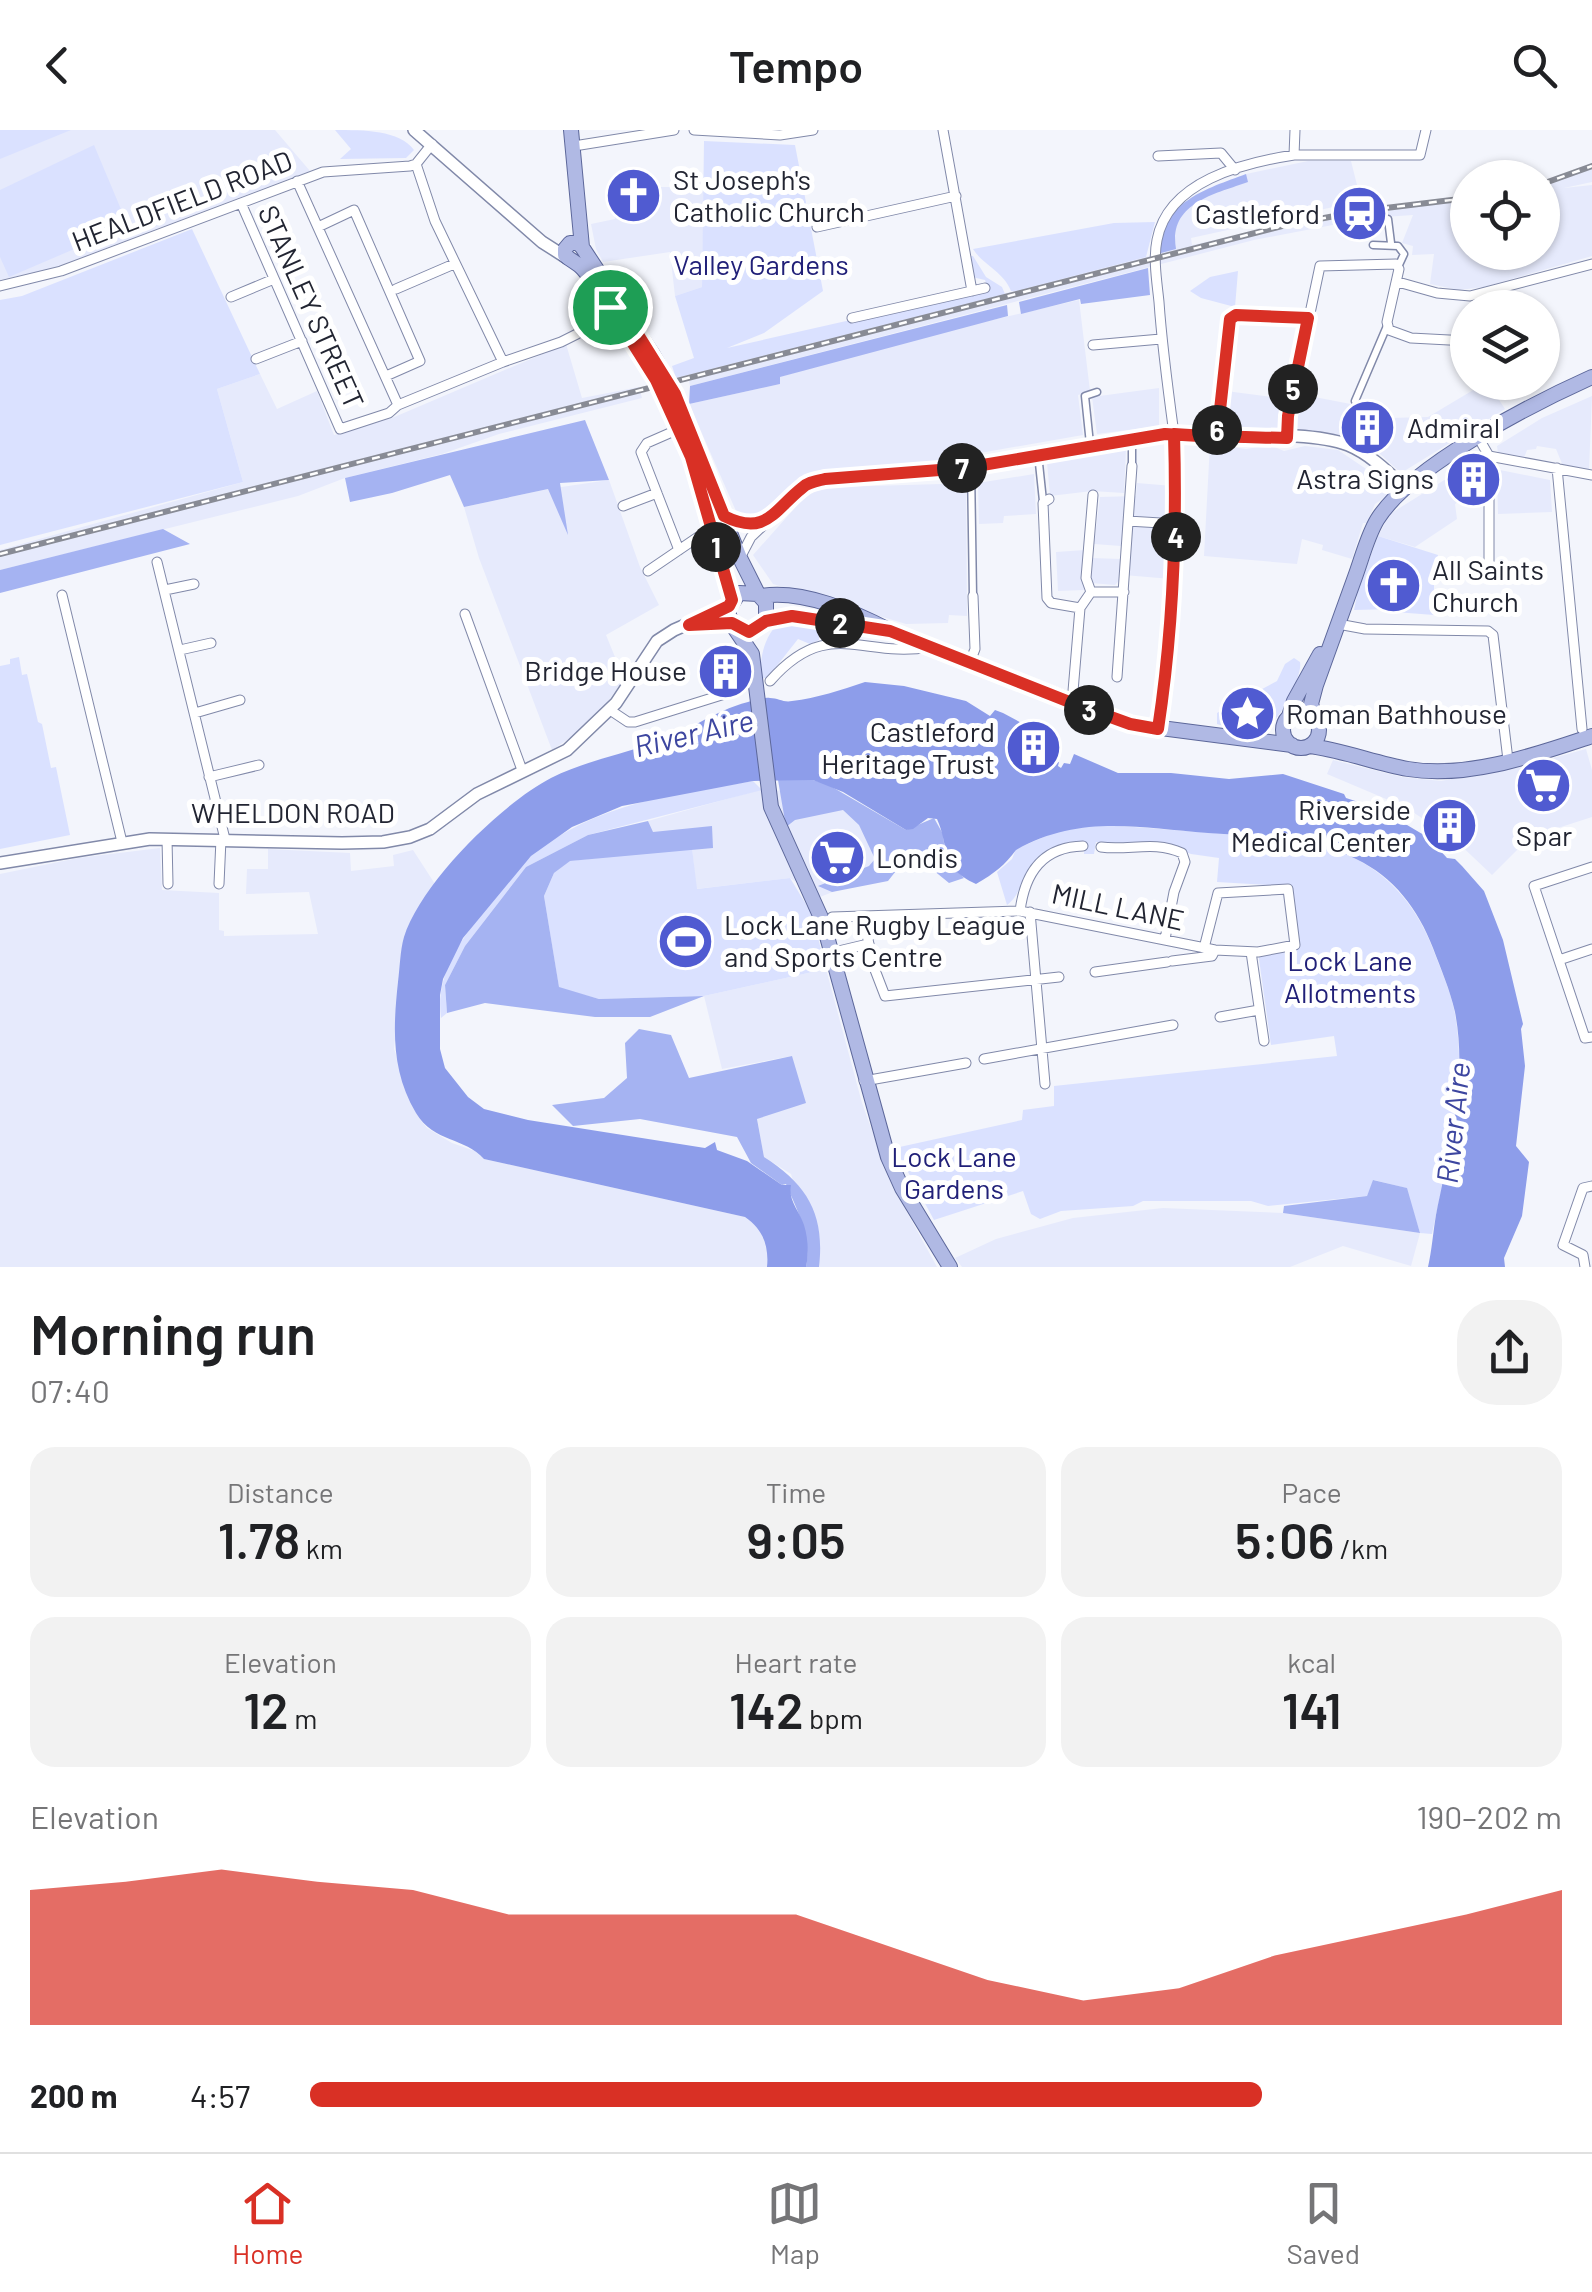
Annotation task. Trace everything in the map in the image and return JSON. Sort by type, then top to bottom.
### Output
[{"type":"main road","points":[[572,130],[578,211],[574,251],[653,355],[684,413],[691,457],[734,625],[752,654],[772,807],[822,922],[888,1157],[947,1262]]},
{"type":"main road","points":[[615,303],[686,432],[740,558],[768,609],[752,654]]},
{"type":"main road","points":[[1330,748],[1311,704],[1375,523],[1405,488],[1478,437],[1543,399],[1592,377]]},
{"type":"main road","points":[[731,603],[746,591],[797,597],[867,631]]},
{"type":"main road","points":[[734,625],[749,632],[792,616],[867,631],[890,631],[1130,724],[1330,748],[1432,772],[1508,760],[1587,733]]},
{"type":"main road","points":[[1292,745],[1285,738],[1294,700],[1338,624]]},
{"type":"main road","points":[[1265,742],[1300,712],[1317,723]]},
{"type":"main road","points":[[1309,746],[1317,739],[1317,723]]},
{"type":"street","points":[[414,130],[542,242],[574,251]]},
{"type":"street","points":[[574,146],[674,130]]},
{"type":"street","points":[[694,130],[780,135],[813,130]]},
{"type":"street","points":[[943,130],[972,291]]},
{"type":"street","points":[[1294,155],[1295,130]]},
{"type":"street","points":[[1158,729],[1176,524],[1174,434],[1156,251],[1162,221],[1188,192],[1236,170],[1294,155],[1420,155],[1426,130]]},
{"type":"street","points":[[432,144],[416,164],[423,192],[503,362]]},
{"type":"street","points":[[1158,156],[1221,154],[1236,170]]},
{"type":"street","name":"HEALDFIELD ROAD","points":[[0,286],[62,272],[332,169],[416,164]]},
{"type":"street","points":[[297,181],[398,405],[576,334],[615,303]]},
{"type":"street","points":[[818,227],[956,196]]},
{"type":"street","name":"STANLEY STREET","points":[[241,202],[340,429],[389,413],[398,405]]},
{"type":"street","points":[[318,227],[354,210],[420,361],[386,376]]},
{"type":"street","points":[[1355,401],[1387,326],[1404,254],[1392,243],[1388,219]]},
{"type":"street","points":[[1373,245],[1392,243]]},
{"type":"street","points":[[1287,438],[1288,416],[1320,266],[1391,262],[1399,268]]},
{"type":"street","points":[[396,289],[454,264]]},
{"type":"street","points":[[1509,290],[1592,264]]},
{"type":"street","points":[[231,297],[274,279]]},
{"type":"street","points":[[1398,282],[1450,296]]},
{"type":"street","points":[[852,318],[985,288]]},
{"type":"street","points":[[1217,437],[1228,324],[1236,315],[1308,318]]},
{"type":"street","points":[[1387,326],[1399,334],[1450,339]]},
{"type":"street","points":[[1093,345],[1162,338]]},
{"type":"street","points":[[256,359],[302,341]]},
{"type":"street","points":[[1090,444],[1085,396],[1097,392]]},
{"type":"street","points":[[679,550],[642,452],[647,443],[686,432]]},
{"type":"street","points":[[740,558],[751,537],[805,484],[971,467],[1090,444],[1174,434],[1312,437],[1352,446],[1386,469],[1405,488]]},
{"type":"street","points":[[1478,437],[1489,456],[1489,570]]},
{"type":"street","points":[[1114,670],[1124,592],[1132,439]]},
{"type":"street","points":[[1038,454],[1046,500],[1047,598],[1050,604],[1080,608]]},
{"type":"street","points":[[1489,456],[1592,475]]},
{"type":"street","points":[[970,662],[976,649],[971,467]]},
{"type":"street","points":[[1557,468],[1587,733]]},
{"type":"street","points":[[622,506],[656,492]]},
{"type":"street","points":[[1091,592],[1086,578],[1093,495]]},
{"type":"street","points":[[724,516],[747,524],[774,516]]},
{"type":"street","points":[[1128,520],[1176,524]]},
{"type":"street","points":[[648,571],[698,537]]},
{"type":"street","points":[[158,562],[223,839],[219,884]]},
{"type":"street","points":[[165,590],[194,584]]},
{"type":"street","points":[[1091,592],[1124,592]]},
{"type":"street","points":[[1072,703],[1080,608],[1091,592]]},
{"type":"street","points":[[62,595],[122,842]]},
{"type":"street","name":"WHELDON ROAD","points":[[0,863],[166,838],[383,842],[430,830],[477,794],[566,750],[610,710],[657,642],[731,603]]},
{"type":"street","points":[[466,614],[522,770]]},
{"type":"street","points":[[821,620],[826,644]]},
{"type":"street","points":[[1338,624],[1488,631],[1493,635],[1508,760]]},
{"type":"street","points":[[689,625],[734,625]]},
{"type":"street","points":[[770,682],[789,662],[826,644],[867,631],[901,650],[932,647]]},
{"type":"street","points":[[180,650],[210,643]]},
{"type":"street","points":[[610,710],[634,722],[728,693]]},
{"type":"street","points":[[194,713],[240,700]]},
{"type":"street","points":[[209,777],[259,765]]},
{"type":"street","points":[[166,838],[168,884]]},
{"type":"street","points":[[1100,848],[1142,844],[1182,854],[1185,862],[1174,892],[1166,940]]},
{"type":"street","points":[[1045,1084],[1036,980],[1022,895],[1046,855],[1060,848],[1082,846]]},
{"type":"street","points":[[1592,867],[1534,886],[1585,1038],[1592,1037]]},
{"type":"street","points":[[1094,972],[1212,956],[1209,949],[1218,894],[1288,889],[1295,945],[1251,952],[1209,949]]},
{"type":"street","name":"MILL LANE","points":[[832,917],[1025,911],[1209,949]]},
{"type":"street","points":[[863,918],[885,996],[1059,976]]},
{"type":"street","points":[[830,953],[868,944]]},
{"type":"street","points":[[1558,960],[1592,948]]},
{"type":"street","points":[[1251,952],[1264,1040]]},
{"type":"street","points":[[1220,1017],[1260,1010]]},
{"type":"street","points":[[984,1059],[1173,1026]]},
{"type":"street","points":[[864,1081],[966,1063]]},
{"type":"street","points":[[1586,1267],[1583,1254],[1564,1246],[1583,1188],[1592,1186]]},
{"type":"shaded area","points":[[0,130],[275,130],[310,171],[51,269],[0,280]]},
{"type":"shaded area","points":[[1308,161],[1351,161],[1361,201],[1191,238],[1192,245],[1358,209],[1450,198],[1450,270],[1543,270],[1484,287],[1459,290],[1430,284],[1434,254],[1412,255],[1413,246],[1402,243],[1413,215],[1369,218],[1254,240],[690,386],[688,375],[1161,253],[1161,240],[1196,194],[1246,174]]},
{"type":"shaded area","points":[[1592,163],[1592,182],[1564,188],[1592,185],[1592,256],[1560,265],[1560,175]]},
{"type":"shaded area","points":[[1246,174],[1248,182],[1209,196],[1187,211],[1175,233],[1176,249],[1161,253],[1168,221],[1177,210],[1201,192]]},
{"type":"shaded area","points":[[658,187],[704,187],[702,287],[675,296],[670,252],[603,262],[591,224],[615,219],[614,211],[651,207]]},
{"type":"shaded area","points":[[1148,268],[1150,295],[1081,304],[1080,299],[1021,314],[1019,302]]},
{"type":"shaded area","points":[[1079,300],[1090,391],[1078,395],[1083,435],[980,453],[980,457],[941,465],[804,474],[769,510],[750,517],[736,511],[689,404],[780,384],[779,377],[932,334]]},
{"type":"shaded area","points":[[1007,305],[1008,316],[780,377],[780,384],[689,404],[690,386]]},
{"type":"shaded area","points":[[566,344],[582,398],[639,387],[642,398],[499,434],[442,454],[345,478],[298,496],[0,570],[0,550],[243,482],[217,389],[260,374],[277,409],[317,391],[334,435],[392,418]]},
{"type":"shaded area","points":[[1159,388],[1159,426],[1097,434],[1092,397]]},
{"type":"shaded area","points":[[1226,391],[1288,399],[1284,435],[1223,430]]},
{"type":"shaded area","points":[[1304,395],[1361,406],[1388,418],[1428,417],[1457,400],[1499,400],[1505,409],[1401,473],[1357,440],[1293,429],[1294,403]]},
{"type":"shaded area","points":[[1592,396],[1589,470],[1563,466],[1556,449],[1537,446],[1527,450],[1524,458],[1498,453],[1497,446],[1542,418]]},
{"type":"shaded area","points":[[585,420],[609,480],[560,483],[568,535],[548,489],[464,507],[450,475],[350,502],[345,478]]},
{"type":"shaded area","points":[[1210,444],[1246,449],[1270,445],[1284,451],[1305,446],[1338,450],[1384,481],[1391,493],[1375,504],[1367,523],[1363,523],[1352,559],[1302,539],[1297,564],[1204,556]]},
{"type":"shaded area","points":[[1126,449],[1124,493],[1092,491],[1050,496],[1047,462]]},
{"type":"shaded area","points":[[1470,464],[1482,467],[1482,497],[1464,498],[1455,504],[1457,519],[1415,547],[1378,536],[1390,514]]},
{"type":"shaded area","points":[[1500,470],[1550,480],[1552,512],[1498,514]]},
{"type":"shaded area","points":[[1034,474],[1036,514],[1004,516],[1003,523],[979,524],[978,483]]},
{"type":"shaded area","points":[[963,475],[967,616],[949,615],[948,623],[906,624],[773,584],[753,555],[809,492],[835,487],[942,484],[942,480]]},
{"type":"shaded area","points":[[609,480],[640,567],[659,605],[606,635],[624,679],[593,722],[552,750],[479,558],[464,507]]},
{"type":"shaded area","points":[[1137,483],[1173,486],[1171,579],[1124,575],[1115,585],[1091,583],[1091,558],[1121,559],[1121,546],[1094,544],[1100,497],[1136,496]]},
{"type":"shaded area","points":[[163,529],[190,544],[0,593],[0,570]]},
{"type":"shaded area","points":[[1085,550],[1084,590],[1058,591],[1056,552]]},
{"type":"shaded area","points":[[1586,749],[1592,770],[1592,817],[1530,837],[1492,875],[1454,839],[1405,807],[1327,774],[1333,760],[1402,777],[1441,781]]},
{"type":"shaded area","points":[[778,780],[827,784],[906,830],[934,818],[943,834],[946,861],[964,878],[949,883],[911,852],[888,881],[832,892],[818,886],[869,866],[875,859],[859,825],[843,810],[795,820],[786,827]]},
{"type":"shaded area","points":[[759,790],[816,792],[867,820],[893,868],[820,897],[790,878],[696,889],[692,848],[713,848],[652,832],[648,821]]},
{"type":"shaded area","points":[[648,821],[653,832],[712,826],[713,848],[570,861],[554,873],[544,896],[559,987],[599,999],[704,996],[650,1017],[595,1017],[485,1003],[447,1013],[445,985],[465,946],[526,867],[588,835]]},
{"type":"shaded area","points":[[160,848],[162,890],[219,893],[219,930],[224,931],[224,936],[318,934],[309,892],[246,894],[247,869],[268,869],[268,849],[350,853],[351,871],[394,866],[393,855],[413,850],[435,884],[405,935],[394,1049],[419,1118],[427,1128],[484,1159],[745,1217],[762,1234],[767,1267],[0,1267],[0,874],[78,858]]},
{"type":"shaded area","points":[[826,969],[862,1103],[891,1183],[937,1267],[819,1267],[791,1174],[764,1157],[757,1118],[792,1056],[722,1069],[704,996]]},
{"type":"shaded area","points":[[639,1029],[671,1035],[689,1078],[792,1056],[806,1103],[757,1119],[764,1157],[802,1190],[816,1217],[819,1267],[806,1267],[805,1234],[786,1184],[751,1163],[737,1137],[640,1119],[573,1126],[552,1105],[604,1098],[627,1078],[625,1043]]},
{"type":"shaded area","points":[[1373,1180],[1407,1188],[1420,1233],[1283,1213],[1284,1206],[1367,1196]]},
{"type":"shaded area","points":[[1163,1208],[1283,1213],[1420,1233],[1411,1266],[1343,1246],[1290,1267],[962,1267],[955,1258],[996,1239],[1073,1218]]},
{"type":"green space","points":[[0,130],[71,130],[0,159]]},
{"type":"green space","points":[[335,130],[390,135],[414,150],[406,158],[340,159],[351,149]]},
{"type":"green space","name":"Valley Gardens","points":[[704,141],[795,145],[823,291],[764,333],[727,348],[988,289],[985,280],[972,277],[969,256],[1005,294],[676,378],[672,366],[694,358],[675,296],[702,287]]},
{"type":"green space","points":[[94,145],[128,226],[9,277],[0,257],[0,190]]},
{"type":"green space","points":[[1155,222],[1146,257],[1016,291],[1011,291],[973,249],[1114,223]]},
{"type":"green space","points":[[192,229],[260,374],[217,389],[243,482],[0,545],[0,300],[22,296]]},
{"type":"green space","points":[[1238,271],[1235,307],[1190,291],[1210,277]]},
{"type":"green space","points":[[1378,536],[1438,555],[1434,615],[1394,609],[1354,610]]},
{"type":"green space","points":[[813,622],[819,629],[819,640],[810,644],[798,639],[768,677],[761,679],[764,649],[774,628],[779,623]]},
{"type":"green space","points":[[19,657],[38,722],[42,724],[51,768],[56,767],[70,835],[0,849],[0,666]]},
{"type":"green space","points":[[1294,658],[1300,662],[1298,677],[1272,723],[1249,730],[1217,724],[1217,713],[1277,681],[1285,664]]},
{"type":"green space","points":[[753,781],[762,790],[588,835],[526,867],[465,946],[445,985],[447,1013],[441,1018],[441,991],[454,954],[502,887],[531,856],[556,838],[609,812],[665,796]]},
{"type":"green space","points":[[1091,825],[1259,836],[1319,846],[1368,866],[1407,901],[1426,932],[1445,981],[1458,1042],[1454,1125],[1432,1234],[1420,1233],[1406,1188],[1374,1180],[1367,1196],[1268,1206],[1251,1201],[1143,1201],[1133,1206],[1061,1211],[1040,1219],[1031,1214],[1023,1191],[934,1220],[895,1148],[1022,1120],[1023,1110],[1054,1106],[1054,1086],[1337,1056],[1334,1036],[1271,1045],[1258,952],[1295,945],[1287,886],[1217,882],[1219,858],[1166,845],[1096,842],[1094,854],[1084,854],[1085,842],[1081,841],[1053,849],[1038,859],[1007,905],[997,872],[1012,859],[1016,849],[1062,829]]},
{"type":"green space","name":"Lock Lane Rugby League and Sports Centre","points":[[692,848],[697,889],[790,878],[812,914],[826,969],[704,996],[599,999],[559,988],[544,896],[554,873],[569,861]]},
{"type":"water","name":"River Aire","points":[[865,682],[904,686],[966,701],[990,716],[995,710],[1003,713],[1055,741],[1051,748],[1029,747],[1027,757],[1052,764],[1059,762],[1061,768],[1064,763],[1070,764],[1074,754],[1118,773],[1229,779],[1283,774],[1380,809],[1429,838],[1447,858],[1455,859],[1484,891],[1503,940],[1523,1024],[1525,1066],[1516,1146],[1529,1162],[1522,1216],[1504,1258],[1505,1267],[1428,1267],[1455,1114],[1459,1063],[1453,1004],[1420,920],[1393,885],[1370,866],[1338,851],[1283,838],[1086,827],[1063,831],[1016,850],[976,884],[951,864],[937,819],[928,818],[906,830],[843,792],[813,780],[753,781],[622,806],[572,827],[531,856],[463,938],[443,979],[440,1049],[445,1068],[468,1097],[484,1109],[528,1120],[705,1148],[715,1142],[717,1150],[747,1161],[782,1185],[791,1185],[792,1201],[806,1235],[806,1267],[767,1267],[764,1239],[745,1217],[484,1159],[423,1123],[402,1081],[396,1049],[395,1016],[404,937],[427,893],[487,825],[531,790],[563,772],[663,740],[723,711],[753,700],[801,700]]},
{"type":"railway","points":[[1560,178],[1592,166]]},
{"type":"railway","points":[[0,554],[1282,226],[1450,200]]},
{"type":"place","name":"St Joseph's Catholic Church","points":[[634,196]]},
{"type":"place","name":"Castleford","points":[[1359,214]]},
{"type":"place","name":"Admiral","points":[[1368,428]]},
{"type":"place","name":"Astra Signs","points":[[1473,479]]},
{"type":"place","name":"All Saints Church","points":[[1393,586]]},
{"type":"place","name":"Bridge House","points":[[726,671]]},
{"type":"place","name":"Roman Bathhouse","points":[[1247,714]]},
{"type":"place","name":"Castleford Heritage Trust","points":[[1034,748]]},
{"type":"place","name":"Spar","points":[[1544,785]]},
{"type":"place","name":"Riverside Medical Center","points":[[1450,826]]},
{"type":"place","name":"Londis","points":[[837,858]]},
{"type":"place","name":"Lock Lane Rugby League and Sports Centre","points":[[685,941]]},
{"type":"route","points":[[610,307],[622,309],[675,394],[724,516],[747,524],[770,519],[805,484],[825,479],[965,468],[1165,434],[1174,434],[1217,437],[1230,319],[1236,315],[1308,318],[1287,438],[1208,437],[1174,434],[1174,581],[1158,729],[1130,724],[1072,703],[890,631],[792,616],[766,621],[749,632],[732,623],[689,625],[729,606],[732,600],[691,457],[656,380],[610,307]]},
{"type":"park label","name":"Lock Lane Allotments","points":[[1350,977]]},
{"type":"park label","name":"Lock Lane Gardens","points":[[954,1173]]}]
